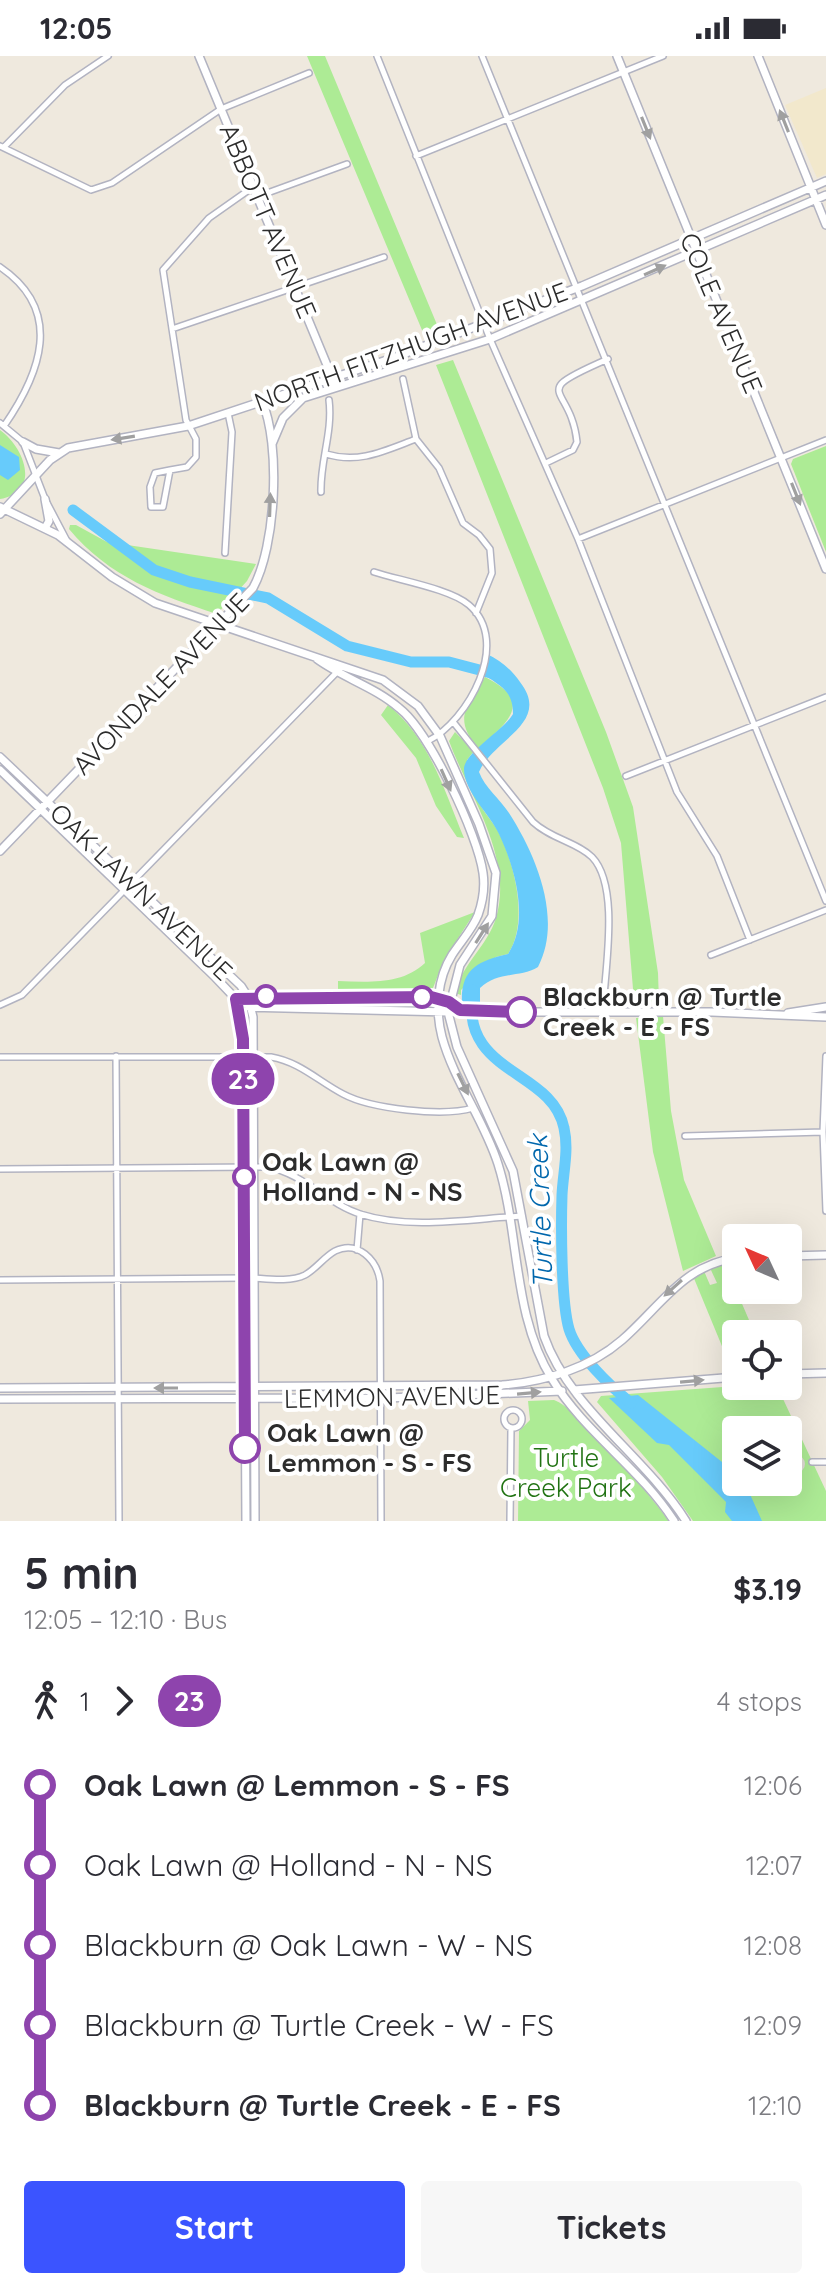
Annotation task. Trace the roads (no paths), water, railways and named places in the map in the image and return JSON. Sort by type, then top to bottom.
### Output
[{"type":"main road","name":"ABBOTT AVENUE","points":[[199,56],[336,388]]},
{"type":"main road","name":"COLE AVENUE","points":[[617,56],[826,569]]},
{"type":"main road","points":[[758,56],[826,225]]},
{"type":"main road","name":"NORTH FITZHUGH AVENUE","points":[[2,510],[59,453],[83,444],[188,426],[393,358],[692,241],[826,181]]},
{"type":"main road","name":"NORTH FITZHUGH AVENUE","points":[[303,398],[490,339],[826,195]]},
{"type":"main road","points":[[393,358],[397,370]]},
{"type":"main road","name":"AVONDALE AVENUE","points":[[272,444],[283,418],[303,398]]},
{"type":"main road","name":"AVONDALE AVENUE","points":[[0,851],[253,588],[263,565],[269,538],[272,444],[262,401]]},
{"type":"main road","points":[[23,442],[36,449],[59,453]]},
{"type":"main road","points":[[45,499],[49,521],[45,528]]},
{"type":"main road","points":[[2,510],[45,528],[112,577],[155,603],[224,621],[394,686],[418,706],[439,735],[484,837],[496,873],[494,907],[482,936],[460,965],[448,1012],[457,1047],[510,1161],[544,1336],[573,1390],[642,1464],[686,1521]]},
{"type":"main road","points":[[312,655],[335,673],[386,698],[408,716],[428,741],[473,842],[483,872],[481,905],[474,924],[450,958],[438,998],[445,1049],[498,1164],[511,1217],[531,1336],[550,1377],[559,1391],[639,1475],[674,1521]]},
{"type":"main road","points":[[386,698],[394,686]]},
{"type":"main road","name":"OAK LAWN AVENUE","points":[[0,757],[190,939],[248,997],[251,1006],[254,1387],[249,1398],[246,1521]]},
{"type":"main road","name":"OAK LAWN AVENUE","points":[[0,770],[236,999],[243,1055],[244,1387],[249,1398],[255,1521]]},
{"type":"main road","points":[[473,842],[484,837]]},
{"type":"main road","points":[[183,946],[190,939]]},
{"type":"main road","points":[[330,997],[330,1007]]},
{"type":"main road","points":[[236,999],[438,998],[460,1010]]},
{"type":"main road","points":[[786,1013],[826,1007]]},
{"type":"main road","points":[[239,1008],[786,1013],[826,1017]]},
{"type":"main road","points":[[474,1108],[485,1103]]},
{"type":"main road","points":[[802,1256],[826,1255]]},
{"type":"main road","name":"LEMMON AVENUE","points":[[0,1388],[502,1385],[550,1377],[572,1369],[623,1339],[683,1279],[709,1264],[722,1261]]},
{"type":"main road","points":[[244,1278],[254,1278]]},
{"type":"main road","points":[[521,1290],[533,1288]]},
{"type":"main road","points":[[802,1374],[826,1373]]},
{"type":"main road","name":"LEMMON AVENUE","points":[[0,1399],[380,1398],[595,1390],[722,1378]]},
{"type":"main road","points":[[590,1407],[595,1390]]},
{"type":"street","points":[[108,56],[65,85],[2,147],[91,190],[112,183],[221,109],[309,73]]},
{"type":"street","points":[[377,56],[490,339],[578,539],[664,760],[683,803],[717,856],[750,940]]},
{"type":"street","points":[[482,56],[608,359],[826,901]]},
{"type":"street","points":[[416,156],[663,56]]},
{"type":"street","points":[[259,196],[347,164]]},
{"type":"street","points":[[170,470],[163,507],[151,507],[150,487],[155,473],[170,470],[187,467],[196,457],[196,439],[188,426],[172,329],[165,266],[223,206],[255,186]]},
{"type":"street","points":[[172,329],[384,257]]},
{"type":"street","points":[[0,267],[16,281],[31,302],[40,334],[36,373],[2,424],[23,442],[38,473],[45,499],[71,545]]},
{"type":"street","points":[[546,463],[569,453],[577,442],[559,393],[560,384],[566,377],[608,359]]},
{"type":"street","points":[[403,379],[416,439],[439,468],[463,523],[479,535],[490,549],[492,573],[476,613]]},
{"type":"street","points":[[321,492],[320,471],[326,454],[329,400]]},
{"type":"street","points":[[225,553],[232,432],[228,413]]},
{"type":"street","points":[[326,454],[346,460],[365,458],[416,439]]},
{"type":"street","points":[[578,539],[826,440]]},
{"type":"street","points":[[374,572],[468,604],[476,613],[486,643],[480,679],[454,723],[428,741]]},
{"type":"street","points":[[468,604],[483,595]]},
{"type":"street","points":[[0,1005],[18,1000],[344,665]]},
{"type":"street","points":[[626,776],[826,697]]},
{"type":"street","points":[[454,723],[540,829],[588,853],[601,871],[611,939],[603,1011]]},
{"type":"street","points":[[711,955],[826,910]]},
{"type":"street","points":[[116,1056],[119,1521]]},
{"type":"street","points":[[0,1057],[253,1056],[289,1061],[346,1096],[381,1108],[474,1108]]},
{"type":"street","points":[[826,1056],[820,1132],[826,1211]]},
{"type":"street","points":[[685,1136],[820,1132]]},
{"type":"street","points":[[0,1169],[253,1167],[290,1173],[360,1214],[408,1222],[523,1216]]},
{"type":"street","points":[[357,1250],[360,1214]]},
{"type":"street","points":[[254,1278],[302,1276],[333,1252],[357,1250],[369,1257],[379,1273],[381,1521]]},
{"type":"street","points":[[0,1280],[244,1278]]},
{"type":"street","points":[[510,1521],[511,1428]]},
{"type":"street","points":[[812,1462],[826,1462]]},
{"type":"water","points":[[0,445],[19,457],[20,470],[8,480],[0,475]]},
{"type":"water","points":[[487,654],[517,678],[528,696],[529,709],[525,720],[486,760],[479,772],[509,813],[537,868],[547,908],[548,929],[538,967],[494,979],[480,988],[480,1004],[462,1004],[464,982],[473,968],[508,954],[518,926],[518,894],[505,848],[465,778],[464,769],[470,756],[513,714],[508,694],[484,675]]},
{"type":"water","points":[[638,1395],[722,1462],[722,1496],[751,1496],[762,1521],[732,1521],[725,1512],[726,1502],[669,1445],[657,1443],[609,1398]]},
{"type":"waterway","name":"Turtle Creek","points":[[73,510],[154,570],[190,582],[268,598],[347,646],[411,662],[449,662],[491,673]]},
{"type":"waterway","name":"Turtle Creek","points":[[473,990],[472,1018],[479,1039],[492,1055],[543,1093],[556,1108],[564,1128],[562,1263],[569,1329],[587,1359],[631,1403]]},
{"type":"place","name":"Blackburn @ Turtle Creek - E - FS","points":[[521,1012]]},
{"type":"place","name":"Oak Lawn @ Holland - N - NS","points":[[244,1177]]},
{"type":"place","name":"Oak Lawn @ Lemmon - S - FS","points":[[245,1448]]},
{"type":"park label","name":"Turtle Creek Park","points":[[566,1473]]}]
